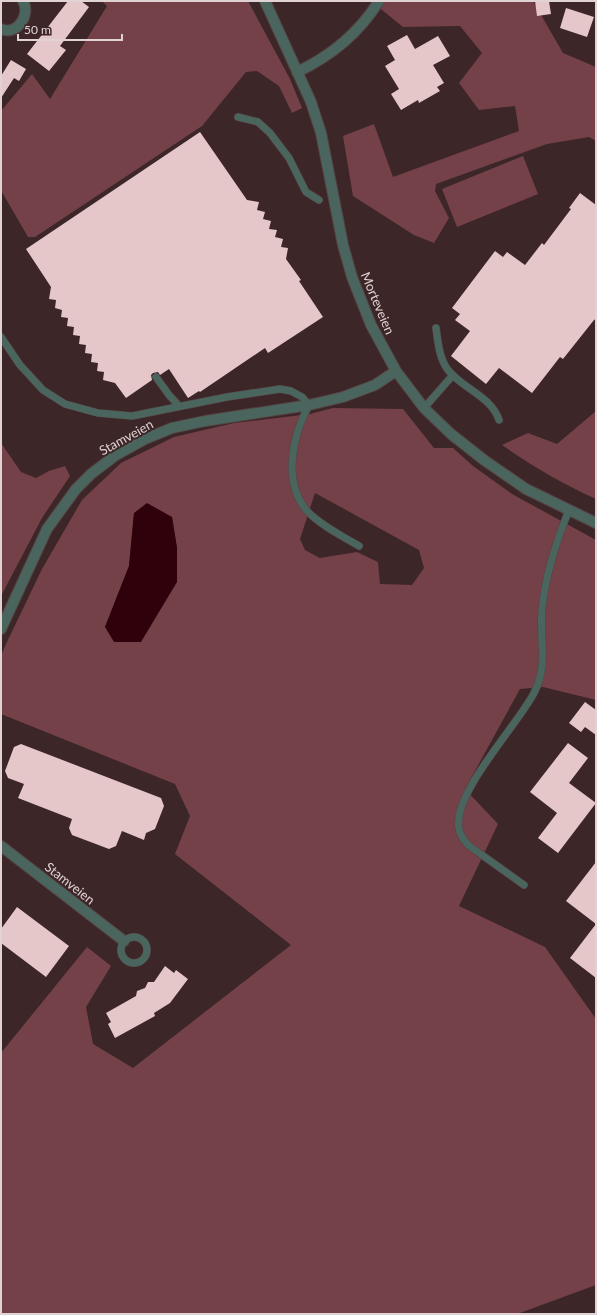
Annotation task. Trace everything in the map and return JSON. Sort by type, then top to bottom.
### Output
[{"type":"street","points":[[1,29],[6,31],[12,30],[21,22],[26,11],[23,1]]},
{"type":"street","name":"Morteveien","points":[[265,1],[311,102],[321,133],[343,245],[352,277],[371,325],[396,371],[424,408],[451,434],[498,471],[526,489],[596,523]]},
{"type":"street","points":[[297,72],[319,61],[349,38],[363,24],[379,1]]},
{"type":"street","name":"Stamveien","points":[[1,629],[47,528],[76,489],[91,474],[116,455],[145,439],[172,428],[206,421],[309,405],[343,397],[375,384],[396,371]]},
{"type":"street","name":"Stamveien","points":[[1,846],[124,941]]},
{"type":"lane","points":[[238,117],[258,122],[270,133],[288,158],[306,192],[319,200]]},
{"type":"lane","points":[[436,328],[441,355],[448,369],[490,404],[497,413],[499,420]]},
{"type":"lane","points":[[1,337],[20,365],[43,390],[65,404],[98,413],[132,416],[227,397],[280,390],[291,391],[302,397],[309,405],[299,425],[293,456],[294,486],[303,504],[315,518],[359,546]]},
{"type":"lane","points":[[424,408],[454,375]]},
{"type":"lane","points":[[156,377],[169,395],[180,406]]},
{"type":"lane","points":[[524,885],[468,845],[461,836],[459,828],[460,812],[470,787],[538,685],[543,661],[541,626],[544,593],[556,544],[569,510]]},
{"type":"shaded area","points":[[102,1],[248,1],[290,79],[302,108],[292,113],[279,86],[257,71],[246,72],[202,126],[35,237],[28,237],[1,192],[1,111],[32,74],[50,99],[107,6]]},
{"type":"shaded area","points":[[371,1],[533,1],[563,53],[596,67],[596,141],[589,137],[547,144],[436,184],[435,191],[449,218],[434,243],[414,235],[353,196],[343,136],[374,124],[393,177],[519,131],[515,106],[479,110],[459,83],[482,53],[460,26],[403,27]]},
{"type":"shaded area","points":[[523,156],[538,194],[457,227],[442,189]]},
{"type":"shaded area","points":[[333,408],[403,409],[434,448],[453,448],[473,466],[512,494],[596,540],[596,700],[543,687],[520,689],[465,789],[498,824],[459,906],[545,947],[596,1019],[596,1285],[517,1314],[1,1314],[1,1053],[87,947],[111,966],[86,1007],[93,1044],[133,1068],[291,945],[175,854],[190,816],[175,784],[1,714],[1,656],[42,569],[82,500],[121,463],[174,437],[234,423],[310,414]],"holes":[[[315,493],[419,550],[424,568],[412,585],[380,584],[378,562],[357,552],[320,558],[305,550],[300,539]],[[134,513],[172,517],[177,548],[177,582],[105,627],[129,566]]]},
{"type":"shaded area","points":[[596,411],[596,499],[548,474],[502,445],[528,433],[557,444]]},
{"type":"shaded area","points":[[1,443],[21,472],[36,478],[49,471],[65,466],[70,476],[42,518],[1,596]]},
{"type":"shaded area","points":[[147,503],[172,517],[177,548],[177,582],[141,642],[114,642],[105,627],[129,566],[134,513]]},
{"type":"building","points":[[68,1],[81,1],[89,7],[60,46],[66,50],[49,71],[27,54]]},
{"type":"building","points":[[535,1],[549,1],[551,14],[537,16]]},
{"type":"building","points":[[566,8],[594,17],[587,37],[560,28]]},
{"type":"building","points":[[407,35],[415,49],[438,36],[450,56],[433,65],[444,83],[437,87],[440,91],[419,103],[418,100],[401,110],[391,94],[399,89],[385,66],[395,60],[387,46]]},
{"type":"building","points":[[11,60],[26,69],[19,81],[14,78],[1,98],[1,76]]},
{"type":"building","points":[[200,132],[247,200],[259,202],[257,210],[265,212],[263,219],[271,221],[269,229],[277,230],[275,237],[283,239],[281,247],[288,248],[286,259],[301,280],[299,281],[323,317],[268,353],[265,348],[200,392],[199,391],[188,398],[169,369],[160,375],[158,372],[153,373],[151,375],[152,380],[126,398],[115,383],[103,380],[104,372],[97,371],[98,363],[91,362],[92,354],[85,353],[86,345],[79,344],[80,336],[73,335],[74,327],[67,326],[68,318],[61,317],[62,310],[55,308],[56,300],[49,299],[51,287],[26,249]]},
{"type":"building","points":[[580,193],[596,205],[596,319],[563,359],[560,357],[532,393],[499,368],[486,384],[451,356],[470,331],[455,320],[460,314],[452,308],[495,251],[503,257],[507,252],[525,265],[542,243],[544,245],[571,209],[569,208]]},
{"type":"building","points":[[585,702],[596,710],[596,735],[585,727],[581,732],[569,723]]},
{"type":"building","points":[[568,743],[588,758],[569,783],[596,803],[558,853],[538,838],[557,813],[530,792]]},
{"type":"building","points":[[21,744],[161,798],[164,806],[155,829],[146,833],[144,840],[122,831],[116,846],[109,849],[72,835],[69,828],[72,819],[18,798],[24,784],[8,778],[5,771],[14,747]]},
{"type":"building","points":[[596,862],[596,924],[566,901]]},
{"type":"building","points":[[17,907],[69,946],[46,977],[1,943],[1,929]]},
{"type":"building","points":[[596,924],[596,978],[570,958]]},
{"type":"building","points":[[165,966],[174,973],[176,970],[188,979],[170,1003],[154,1013],[155,1016],[115,1038],[108,1024],[111,1022],[106,1013],[136,996],[137,991],[145,988],[148,982],[154,982]]}]
